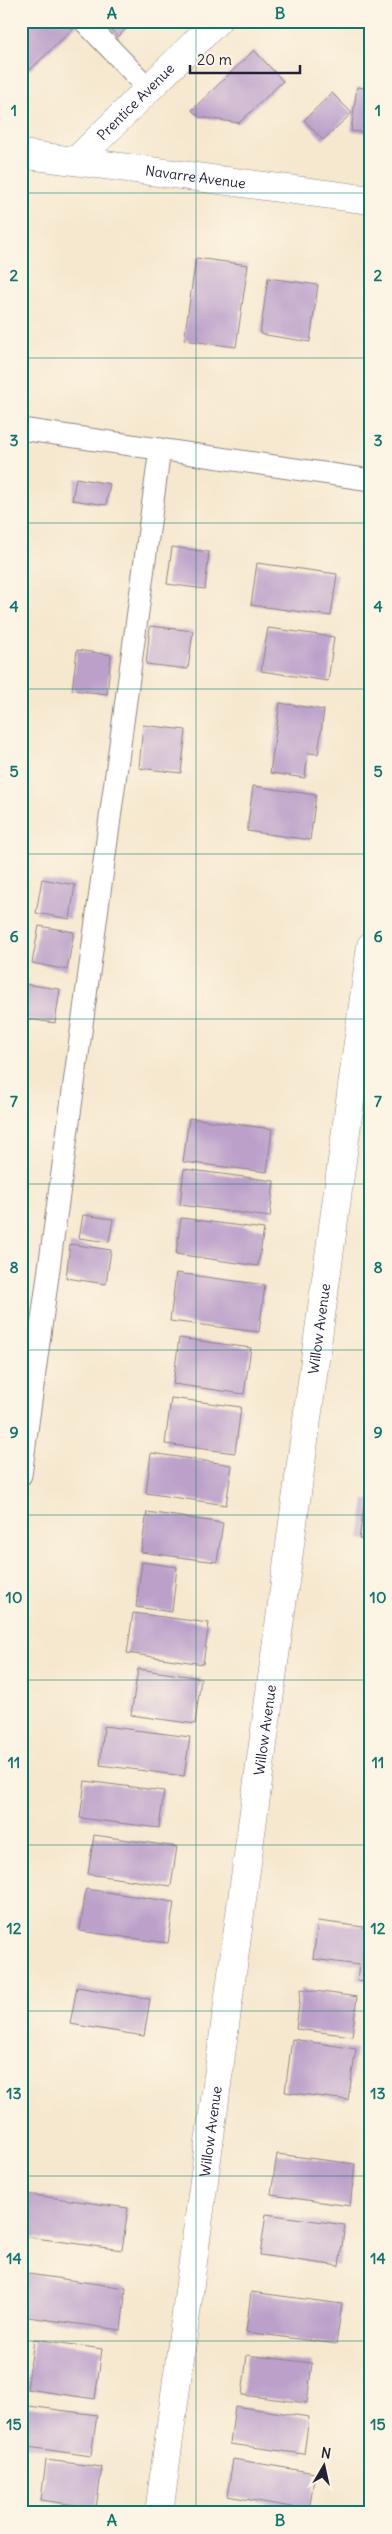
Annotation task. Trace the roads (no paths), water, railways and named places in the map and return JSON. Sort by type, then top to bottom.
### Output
[{"type":"street","name":"Prentice Avenue","points":[[76,161],[217,21]]},
{"type":"street","name":"Navarre Avenue","points":[[21,154],[371,200]]},
{"type":"street","name":"Willow Avenue","points":[[159,2513],[371,946]]},
{"type":"lane","points":[[84,21],[148,89]]},
{"type":"lane","points":[[21,429],[371,480]]},
{"type":"lane","points":[[21,1475],[160,449]]}]
